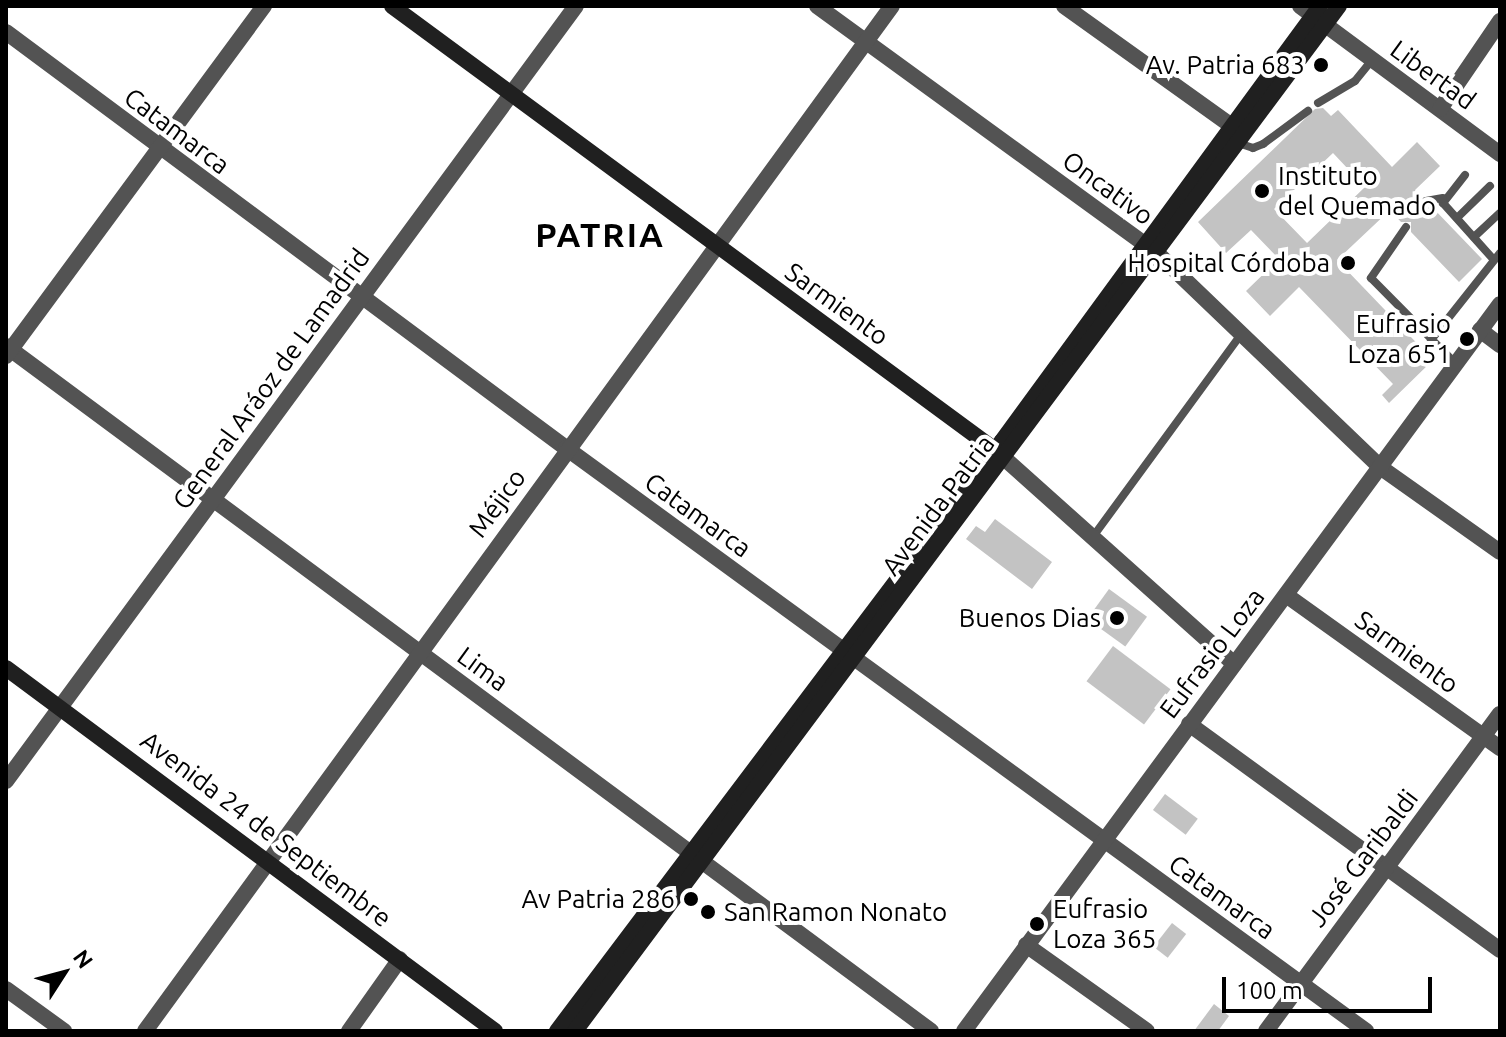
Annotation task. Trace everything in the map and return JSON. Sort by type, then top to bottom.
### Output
[{"type":"main road","name":"Sarmiento","points":[[392,6],[999,454]]},
{"type":"main road","name":"Avenida Patria","points":[[557,1031],[999,454],[1235,135],[1314,13],[1339,6]]},
{"type":"main road","name":"Avenida 24 de Septiembre","points":[[6,668],[269,859],[495,1031]]},
{"type":"main road","name":"Avenida Patria","points":[[575,1031],[695,854]]},
{"type":"street","points":[[8,351],[264,6]]},
{"type":"street","name":"General Aráoz de Lamadrid","points":[[6,781],[576,6]]},
{"type":"street","name":"Oncativo","points":[[817,6],[1151,249],[1380,467],[1500,552]]},
{"type":"street","name":"Méjico","points":[[145,1031],[566,448],[892,6]]},
{"type":"street","points":[[1064,6],[1235,135]]},
{"type":"street","name":"Libertad","points":[[1314,13],[1372,60],[1500,154]]},
{"type":"street","points":[[1440,109],[1500,21]]},
{"type":"street","name":"Catamarca","points":[[6,32],[566,448],[1366,1031]]},
{"type":"street","name":"Eufrasio Loza","points":[[964,1031],[1500,304]]},
{"type":"street","points":[[1480,330],[1500,345]]},
{"type":"street","name":"Lima","points":[[8,351],[695,854],[931,1031]]},
{"type":"street","name":"Sarmiento","points":[[999,454],[1234,664]]},
{"type":"street","name":"Sarmiento","points":[[1286,595],[1500,748]]},
{"type":"street","name":"José Garibaldi","points":[[1266,1031],[1500,714]]},
{"type":"street","points":[[1189,724],[1500,950]]},
{"type":"street","points":[[1026,945],[1147,1031]]},
{"type":"street","points":[[349,1031],[400,959]]},
{"type":"street","points":[[6,989],[64,1031]]},
{"type":"lane","points":[[1318,103],[1355,81],[1372,60]]},
{"type":"lane","points":[[1235,135],[1253,148],[1308,111]]},
{"type":"lane","points":[[1426,201],[1443,198],[1465,175]]},
{"type":"lane","points":[[1457,218],[1490,186]]},
{"type":"lane","points":[[1431,340],[1497,256],[1474,237],[1443,198]]},
{"type":"lane","points":[[1474,237],[1500,213]]},
{"type":"lane","points":[[1406,227],[1371,278],[1455,363]]},
{"type":"lane","points":[[1092,538],[1240,336]]},
{"type":"building","points":[[1323,108],[1331,116],[1338,110],[1392,167],[1417,142],[1440,166],[1415,190],[1420,205],[1432,207],[1482,259],[1459,282],[1411,232],[1411,222],[1401,222],[1390,210],[1337,260],[1433,360],[1389,403],[1382,395],[1393,384],[1299,287],[1270,316],[1246,291],[1279,259],[1251,230],[1226,253],[1198,222],[1315,109]],"holes":[[[1333,153],[1365,187],[1307,243],[1274,209]]]},
{"type":"building","points":[[995,519],[1052,562],[1032,589],[966,539],[976,526],[985,532]]},
{"type":"building","name":"Buenos Dias","points":[[1109,589],[1147,617],[1125,647],[1087,619]]},
{"type":"building","points":[[1113,646],[1171,689],[1144,724],[1087,681]]},
{"type":"building","points":[[1165,794],[1198,819],[1186,835],[1153,810]]},
{"type":"building","points":[[1172,923],[1186,934],[1168,958],[1154,947]]},
{"type":"building","points":[[1214,1004],[1229,1016],[1218,1031],[1194,1031]]},
{"type":"place","name":"Av. Patria 683","points":[[1321,65]]},
{"type":"place","name":"Instituto del Quemado","points":[[1262,191]]},
{"type":"place","name":"Hospital Córdoba","points":[[1348,263]]},
{"type":"place","name":"Eufrasio Loza 651","points":[[1467,339]]},
{"type":"place","name":"Buenos Dias","points":[[1117,618]]},
{"type":"place","name":"Av Patria 286","points":[[691,899]]},
{"type":"place","name":"San Ramon Nonato","points":[[708,912]]},
{"type":"place","name":"Eufrasio Loza 365","points":[[1037,924]]},
{"type":"district","name":"PATRIA","points":[[600,235]]}]
